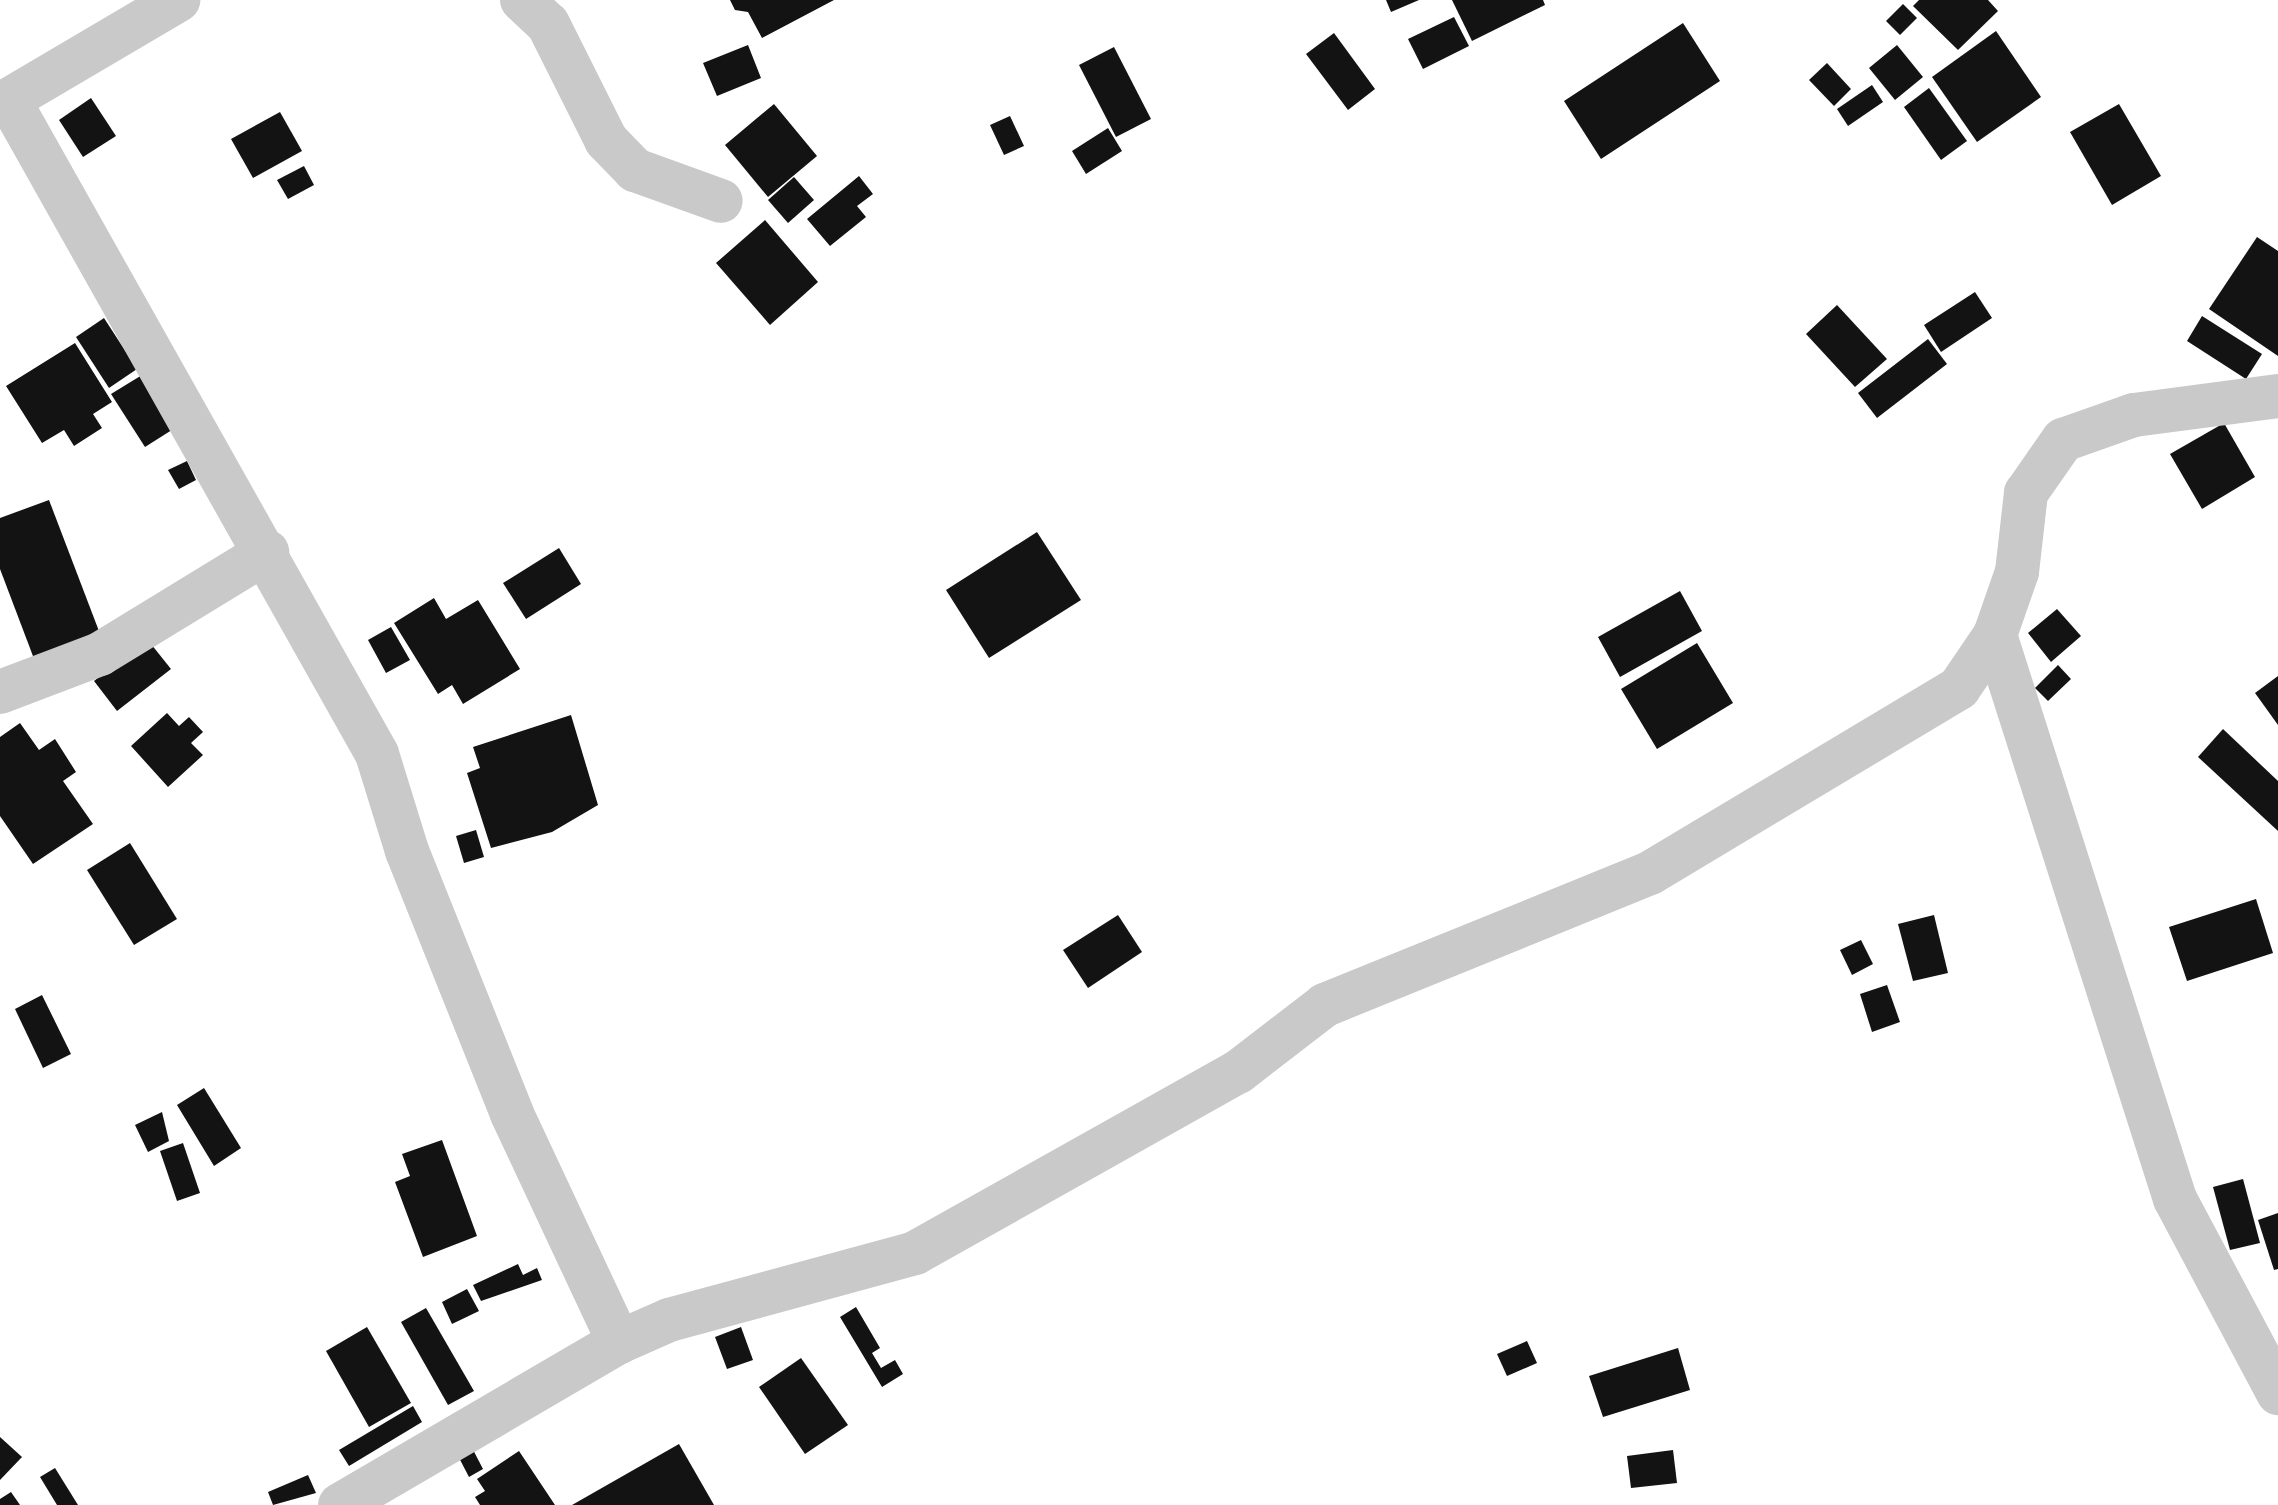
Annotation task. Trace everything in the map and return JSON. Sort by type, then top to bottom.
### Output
[{"type":"street","points":[[178,0],[5,102],[267,552],[377,754],[407,851],[512,1114],[619,1342]]},
{"type":"street","points":[[522,0],[548,24],[606,140],[635,170],[721,201]]},
{"type":"street","points":[[340,1505],[619,1342],[669,1320],[915,1253],[1238,1072],[1325,1005],[1650,873],[1959,688],[1995,635],[2017,572],[2026,493],[2063,440],[2134,415],[2278,396]]},
{"type":"street","points":[[0,692],[100,654],[267,552]]},
{"type":"street","points":[[1995,635],[2175,1199],[2278,1393]]},
{"type":"building","points":[[730,0],[834,0],[762,38],[748,12],[735,10]]},
{"type":"building","points":[[1386,0],[1419,0],[1391,12]]},
{"type":"building","points":[[1452,0],[1543,0],[1545,5],[1472,41]]},
{"type":"building","points":[[1919,0],[1988,0],[1998,11],[1958,50],[1913,6]]},
{"type":"building","points":[[1903,4],[1917,18],[1900,35],[1886,21]]},
{"type":"building","points":[[1454,17],[1469,46],[1423,69],[1408,39]]},
{"type":"building","points":[[1683,23],[1720,81],[1601,159],[1564,101]]},
{"type":"building","points":[[1996,31],[2041,97],[1977,142],[1932,77]]},
{"type":"building","points":[[1334,33],[1375,89],[1348,110],[1306,54]]},
{"type":"building","points":[[748,45],[761,78],[717,96],[703,63]]},
{"type":"building","points":[[1897,45],[1923,77],[1895,100],[1869,68]]},
{"type":"building","points":[[1114,47],[1151,119],[1116,137],[1079,65]]},
{"type":"building","points":[[1827,63],[1851,89],[1834,106],[1809,80]]},
{"type":"building","points":[[1872,85],[1883,102],[1848,126],[1837,109]]},
{"type":"building","points":[[1929,88],[1967,141],[1941,160],[1904,107]]},
{"type":"building","points":[[91,98],[116,136],[83,157],[59,120]]},
{"type":"building","points":[[774,104],[817,156],[768,197],[725,145]]},
{"type":"building","points":[[2119,104],[2161,176],[2112,205],[2070,132]]},
{"type":"building","points":[[280,112],[302,151],[253,178],[231,139]]},
{"type":"building","points":[[1010,116],[1024,146],[1004,155],[990,125]]},
{"type":"building","points":[[1108,128],[1122,151],[1086,174],[1072,151]]},
{"type":"building","points":[[304,166],[314,185],[288,199],[277,180]]},
{"type":"building","points":[[859,176],[873,194],[857,206],[866,217],[830,246],[807,219]]},
{"type":"building","points":[[794,177],[814,200],[788,223],[768,200]]},
{"type":"building","points":[[765,220],[818,282],[770,325],[716,263]]},
{"type":"building","points":[[2257,237],[2278,251],[2278,356],[2209,309]]},
{"type":"building","points":[[1975,292],[1992,318],[1941,352],[1924,325]]},
{"type":"building","points":[[1837,305],[1887,359],[1855,387],[1806,334]]},
{"type":"building","points":[[2202,316],[2262,354],[2246,379],[2187,341]]},
{"type":"building","points":[[104,318],[137,369],[109,388],[76,337]]},
{"type":"building","points":[[1928,339],[1947,364],[1877,418],[1858,393]]},
{"type":"building","points":[[75,343],[112,402],[93,414],[102,428],[74,446],[64,430],[42,443],[6,386]]},
{"type":"building","points":[[142,375],[175,428],[145,447],[111,394]]},
{"type":"building","points":[[2224,423],[2255,477],[2202,509],[2170,454]]},
{"type":"building","points":[[187,461],[196,480],[179,489],[168,470]]},
{"type":"building","points":[[49,500],[102,639],[36,664],[0,569],[0,518]]},
{"type":"building","points":[[1037,532],[1081,600],[989,658],[946,590]]},
{"type":"building","points":[[559,548],[581,584],[526,619],[503,583]]},
{"type":"building","points":[[1680,591],[1702,631],[1620,677],[1598,637]]},
{"type":"building","points":[[434,598],[446,619],[478,600],[520,669],[463,704],[452,685],[438,694],[394,623]]},
{"type":"building","points":[[2057,609],[2081,636],[2051,662],[2028,633]]},
{"type":"building","points":[[391,627],[410,660],[386,673],[368,640]]},
{"type":"building","points":[[147,639],[171,669],[117,711],[94,681]]},
{"type":"building","points":[[1697,643],[1733,703],[1657,749],[1621,689]]},
{"type":"building","points":[[2058,665],[2071,679],[2048,701],[2035,688]]},
{"type":"building","points":[[2278,676],[2278,725],[2255,693]]},
{"type":"building","points":[[167,713],[179,726],[189,717],[203,732],[191,743],[203,755],[168,787],[131,746]]},
{"type":"building","points":[[571,715],[598,805],[552,832],[491,848],[467,773],[480,768],[473,747]]},
{"type":"building","points":[[20,723],[39,750],[55,739],[76,772],[63,781],[93,824],[33,864],[0,816],[0,737]]},
{"type":"building","points":[[2223,729],[2278,781],[2278,831],[2198,757]]},
{"type":"building","points":[[476,830],[484,857],[464,863],[456,836]]},
{"type":"building","points":[[130,843],[177,919],[134,945],[87,870]]},
{"type":"building","points":[[2256,899],[2273,953],[2187,981],[2169,927]]},
{"type":"building","points":[[1118,915],[1142,952],[1088,988],[1063,950]]},
{"type":"building","points":[[1934,915],[1948,973],[1913,981],[1898,924]]},
{"type":"building","points":[[1861,940],[1873,964],[1852,975],[1840,950]]},
{"type":"building","points":[[1887,985],[1900,1022],[1872,1032],[1860,994]]},
{"type":"building","points":[[42,995],[71,1054],[43,1068],[15,1009]]},
{"type":"building","points":[[204,1088],[241,1148],[214,1166],[177,1105]]},
{"type":"building","points":[[162,1112],[169,1141],[148,1152],[135,1125]]},
{"type":"building","points":[[442,1140],[477,1236],[423,1257],[395,1182],[410,1176],[402,1154]]},
{"type":"building","points":[[183,1143],[200,1193],[177,1201],[160,1151]]},
{"type":"building","points":[[2243,1179],[2260,1243],[2230,1250],[2213,1187]]},
{"type":"building","points":[[2278,1213],[2278,1269],[2274,1270],[2258,1220]]},
{"type":"building","points":[[518,1264],[523,1275],[537,1268],[542,1280],[481,1301],[473,1285]]},
{"type":"building","points":[[467,1289],[479,1311],[452,1324],[442,1302]]},
{"type":"building","points":[[856,1307],[880,1348],[872,1353],[881,1368],[895,1360],[903,1374],[882,1387],[840,1317]]},
{"type":"building","points":[[426,1308],[474,1391],[448,1405],[401,1322]]},
{"type":"building","points":[[367,1327],[411,1403],[369,1427],[326,1351]]},
{"type":"building","points":[[741,1327],[753,1360],[727,1369],[715,1337]]},
{"type":"building","points":[[1527,1341],[1537,1363],[1507,1376],[1497,1354]]},
{"type":"building","points":[[1678,1348],[1690,1390],[1603,1417],[1589,1376]]},
{"type":"building","points":[[801,1358],[848,1425],[805,1454],[759,1387]]},
{"type":"building","points":[[413,1406],[422,1422],[349,1466],[339,1450]]},
{"type":"building","points":[[0,1437],[22,1457],[0,1480]]},
{"type":"building","points":[[470,1444],[483,1469],[469,1477],[456,1452]]},
{"type":"building","points":[[679,1444],[714,1505],[572,1505]]},
{"type":"building","points":[[1673,1450],[1677,1483],[1631,1488],[1627,1456]]},
{"type":"building","points":[[519,1451],[555,1505],[480,1505],[475,1497],[485,1491],[477,1479]]},
{"type":"building","points":[[55,1468],[78,1505],[57,1505],[40,1477]]},
{"type":"building","points":[[308,1475],[316,1493],[273,1505],[268,1492]]},
{"type":"building","points":[[11,1492],[20,1505],[0,1505],[0,1499]]}]
